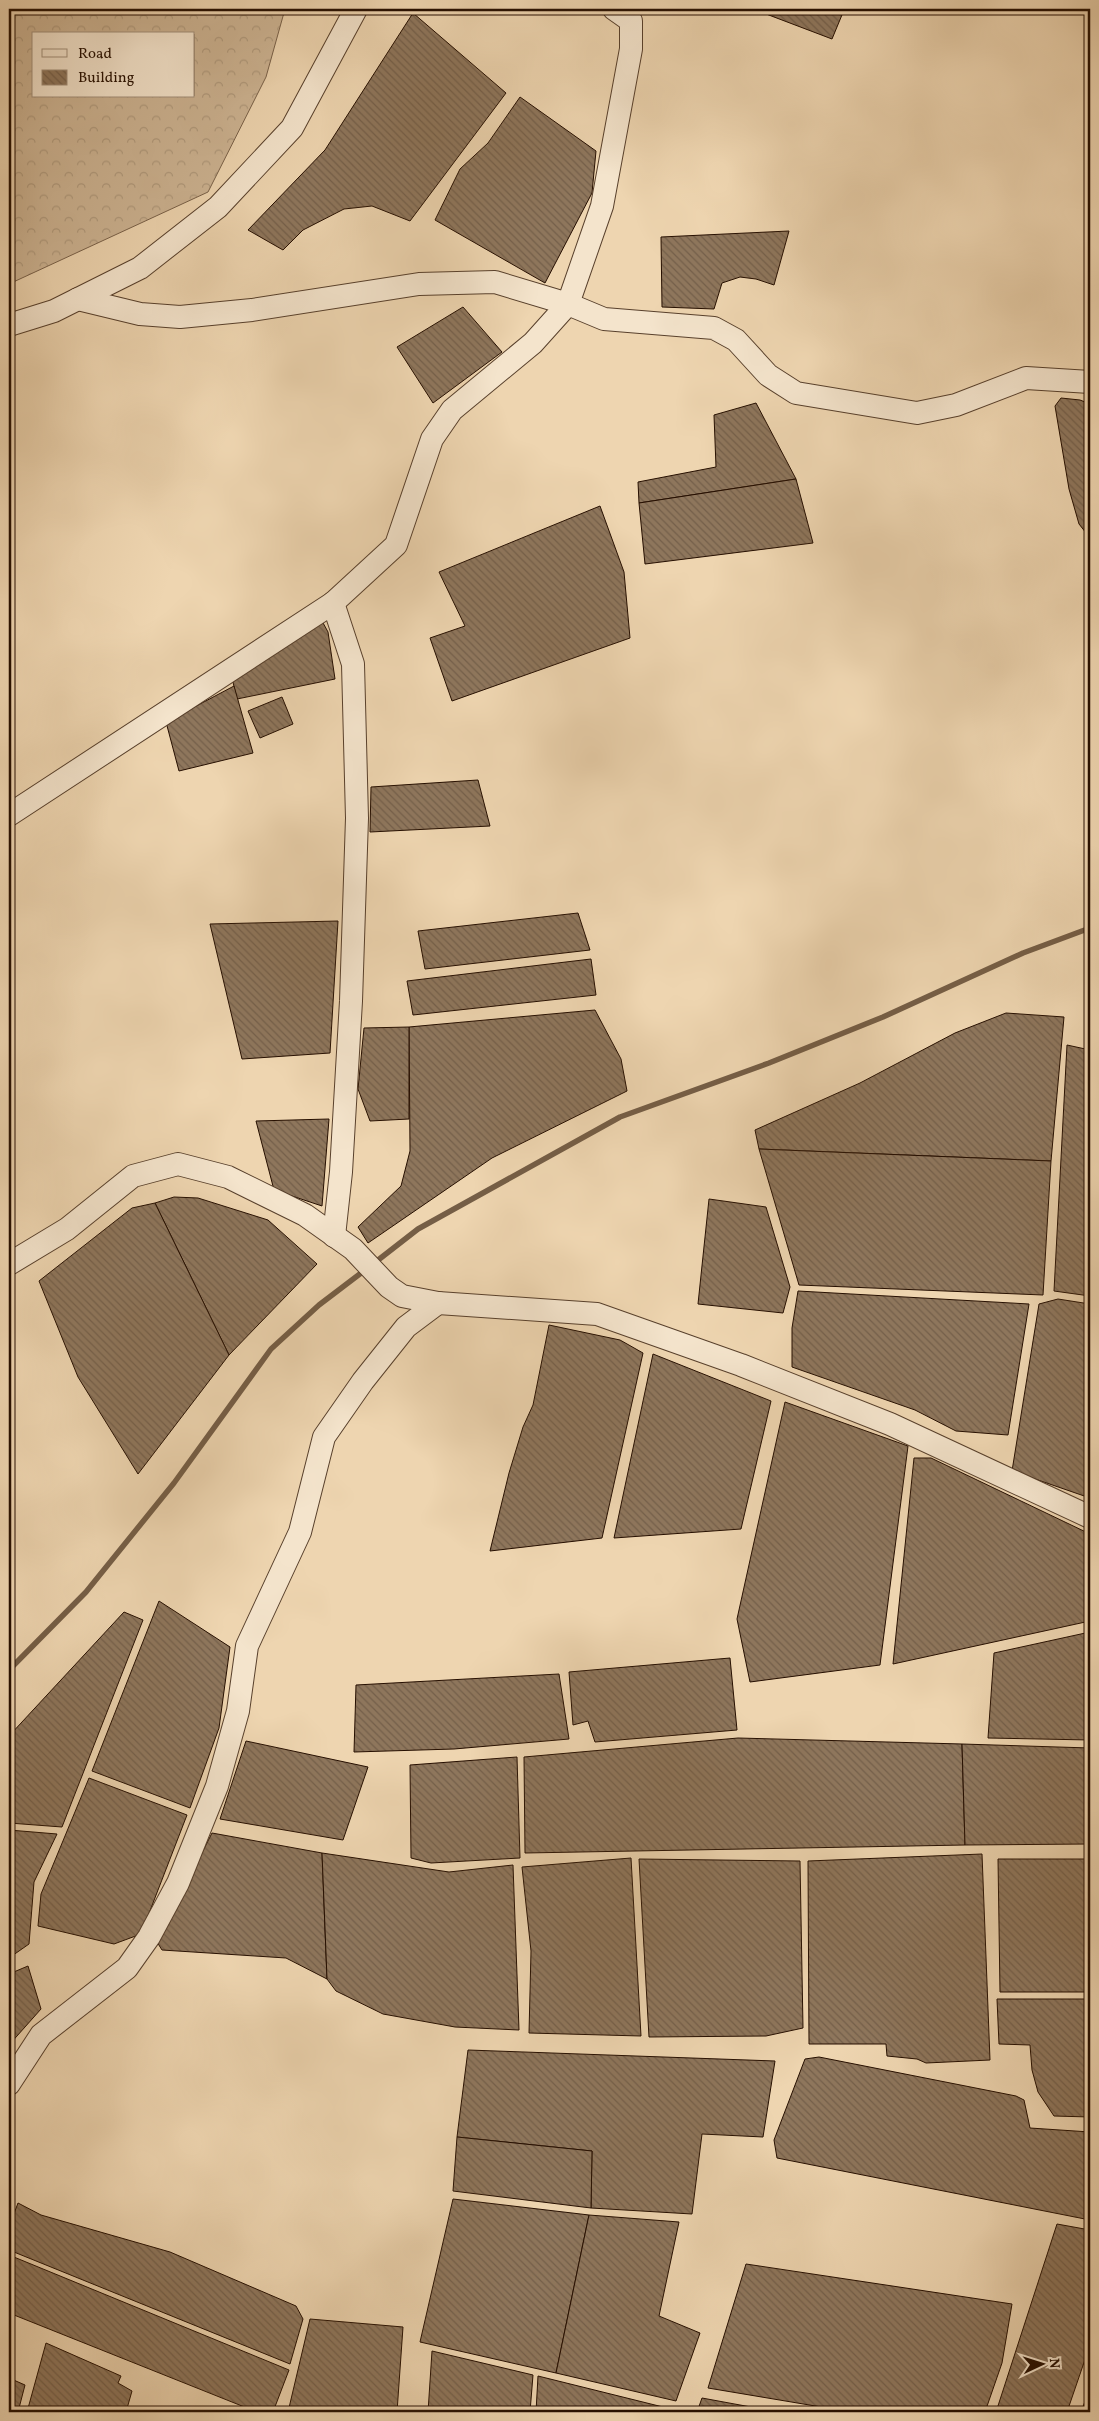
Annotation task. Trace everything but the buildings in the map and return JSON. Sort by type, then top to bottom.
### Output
[{"type":"street","points":[[9,325],[54,311],[140,268],[218,207],[292,128],[356,9]]},
{"type":"street","points":[[9,814],[333,603],[396,545],[432,439],[452,410],[534,343],[568,304],[602,206],[632,49],[631,21],[614,9]]},
{"type":"street","points":[[78,299],[140,314],[180,317],[252,310],[419,284],[495,282],[568,304],[604,319],[714,328],[736,340],[768,375],[796,393],[917,413],[956,405],[1026,378],[1090,382]]},
{"type":"street","points":[[333,603],[353,664],[357,818],[351,1001],[341,1172],[334,1236]]},
{"type":"street","points":[[9,1264],[67,1228],[133,1176],[178,1164],[228,1177],[305,1216],[352,1248],[389,1287],[402,1296],[438,1303],[597,1314],[741,1365],[890,1424],[1090,1518]]},
{"type":"street","points":[[9,2084],[41,2035],[127,1968],[149,1937],[178,1883],[217,1786],[238,1711],[247,1646],[300,1532],[324,1437],[363,1381],[406,1327],[438,1303]]},
{"type":"green space","points":[[9,9],[285,9],[266,77],[208,192],[9,284]]},
{"type":"waterway","points":[[373,1264],[418,1229],[620,1117],[769,1063],[883,1017],[1023,953],[1090,928]]},
{"type":"waterway","points":[[9,1670],[86,1592],[174,1483],[271,1349],[319,1305],[365,1270]]}]
